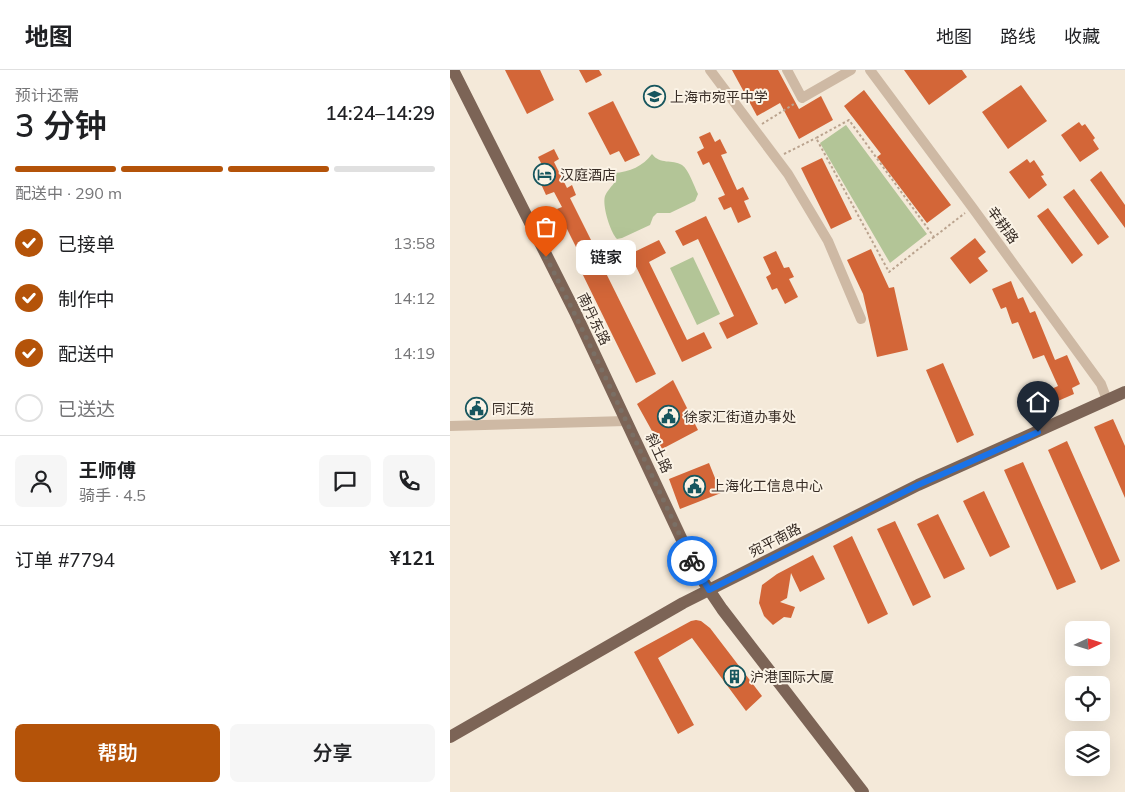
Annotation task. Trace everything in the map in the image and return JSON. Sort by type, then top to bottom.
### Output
[{"type":"main road","name":"南丹东路","points":[[453,70],[575,312],[626,421]]},
{"type":"main road","name":"宛平南路","points":[[450,736],[683,603],[918,485],[1125,392]]},
{"type":"main road","name":"斜土路","points":[[626,421],[697,572],[722,609],[864,792]]},
{"type":"street","points":[[710,70],[788,174],[828,241],[861,319]]},
{"type":"street","points":[[787,70],[802,98],[851,70]]},
{"type":"street","name":"辛耕路","points":[[870,70],[1101,384],[1107,400]]},
{"type":"street","points":[[450,426],[626,421]]},
{"type":"path","points":[[756,128],[796,102]]},
{"type":"path","points":[[934,237],[848,120],[816,138],[889,272],[934,237],[972,207]]},
{"type":"green space","points":[[846,125],[927,234],[890,263],[820,143]]},
{"type":"green space","points":[[652,154],[659,160],[678,163],[685,167],[698,194],[695,201],[670,213],[657,213],[650,225],[617,239],[609,225],[604,200],[615,182],[614,173],[636,168]]},
{"type":"green space","points":[[693,257],[720,314],[697,325],[670,268]]},
{"type":"building","points":[[505,70],[540,70],[554,100],[527,114]]},
{"type":"building","points":[[579,70],[599,70],[602,75],[586,83]]},
{"type":"building","points":[[732,70],[778,70],[799,109],[821,96],[833,120],[799,139],[780,103],[757,116]]},
{"type":"building","points":[[904,70],[962,70],[967,77],[929,105]]},
{"type":"building","points":[[1021,85],[1047,121],[1008,149],[982,112]]},
{"type":"building","points":[[864,90],[951,205],[927,223],[877,157],[881,154],[844,106]]},
{"type":"building","points":[[613,101],[640,155],[625,162],[619,151],[610,155],[588,113]]},
{"type":"building","points":[[1079,122],[1082,126],[1085,124],[1095,138],[1093,140],[1099,149],[1080,162],[1061,135]]},
{"type":"building","points":[[710,132],[715,142],[720,139],[727,153],[721,155],[737,190],[743,187],[749,199],[744,201],[751,217],[738,223],[731,207],[724,210],[718,198],[725,195],[709,162],[703,165],[697,152],[704,148],[699,137]]},
{"type":"building","points":[[554,149],[559,159],[554,162],[567,188],[572,185],[576,195],[570,198],[591,240],[576,247],[557,209],[562,207],[554,192],[546,195],[536,173],[544,169],[538,157]]},
{"type":"building","points":[[822,158],[852,219],[831,229],[801,168]]},
{"type":"building","points":[[1027,159],[1030,163],[1034,160],[1044,175],[1041,176],[1047,185],[1029,199],[1009,172]]},
{"type":"building","points":[[1101,171],[1125,205],[1125,228],[1090,180]]},
{"type":"building","points":[[1074,189],[1109,237],[1098,245],[1063,197]]},
{"type":"building","points":[[1048,208],[1083,255],[1072,264],[1037,216]]},
{"type":"building","points":[[706,216],[758,324],[727,339],[719,323],[734,316],[698,239],[683,246],[675,231]]},
{"type":"building","points":[[975,238],[986,252],[978,258],[988,271],[970,284],[950,258]]},
{"type":"building","points":[[659,240],[666,253],[649,262],[687,340],[704,332],[712,348],[682,362],[630,254]]},
{"type":"building","points":[[871,249],[889,288],[894,287],[908,350],[877,357],[863,294],[847,260]]},
{"type":"building","points":[[776,251],[784,268],[789,267],[794,277],[789,279],[798,297],[785,304],[777,288],[772,290],[766,277],[771,274],[763,257]]},
{"type":"building","points":[[599,259],[656,374],[636,383],[580,269]]},
{"type":"building","points":[[1011,281],[1018,299],[1023,297],[1030,313],[1035,311],[1055,360],[1067,355],[1080,384],[1072,388],[1074,394],[1051,404],[1045,392],[1058,386],[1044,355],[1033,359],[1018,322],[1012,324],[1006,307],[1001,309],[992,289]]},
{"type":"building","points":[[943,363],[974,435],[957,443],[926,370]]},
{"type":"building","name":"徐家汇街道办事处","points":[[673,380],[698,430],[662,449],[637,404]]},
{"type":"building","points":[[1113,419],[1125,446],[1125,498],[1094,427]]},
{"type":"building","points":[[1067,441],[1120,561],[1101,570],[1048,450]]},
{"type":"building","points":[[1023,462],[1076,582],[1057,590],[1004,470]]},
{"type":"building","name":"上海化工信息中心","points":[[709,463],[721,493],[680,509],[669,479]]},
{"type":"building","points":[[984,491],[1010,547],[990,557],[963,501]]},
{"type":"building","points":[[938,514],[965,569],[944,579],[917,524]]},
{"type":"building","points":[[895,521],[931,597],[913,606],[877,529]]},
{"type":"building","points":[[852,536],[888,614],[868,624],[833,546]]},
{"type":"building","points":[[813,555],[825,579],[800,592],[791,573],[787,598],[780,602],[795,607],[791,618],[784,617],[773,625],[764,616],[759,603],[762,585],[777,574]]},
{"type":"building","name":"沪港国际大厦","points":[[696,620],[701,621],[710,628],[762,696],[746,711],[692,638],[658,658],[694,725],[678,734],[634,652]]},
{"type":"way so far","points":[[546,257],[575,312],[692,561]]},
{"type":"place","name":"上海市宛平中学","points":[[654,97]]},
{"type":"place","name":"汉庭酒店","points":[[544,175]]},
{"type":"place","name":"链家","points":[[546,257]]},
{"type":"place","name":"同汇苑","points":[[476,409]]},
{"type":"place","name":"徐家汇街道办事处","points":[[668,417]]},
{"type":"place","name":"上海化工信息中心","points":[[695,486]]},
{"type":"place","name":"沪港国际大厦","points":[[734,677]]},
{"type":"route","points":[[692,561],[709,590],[918,485],[1038,432]]}]
